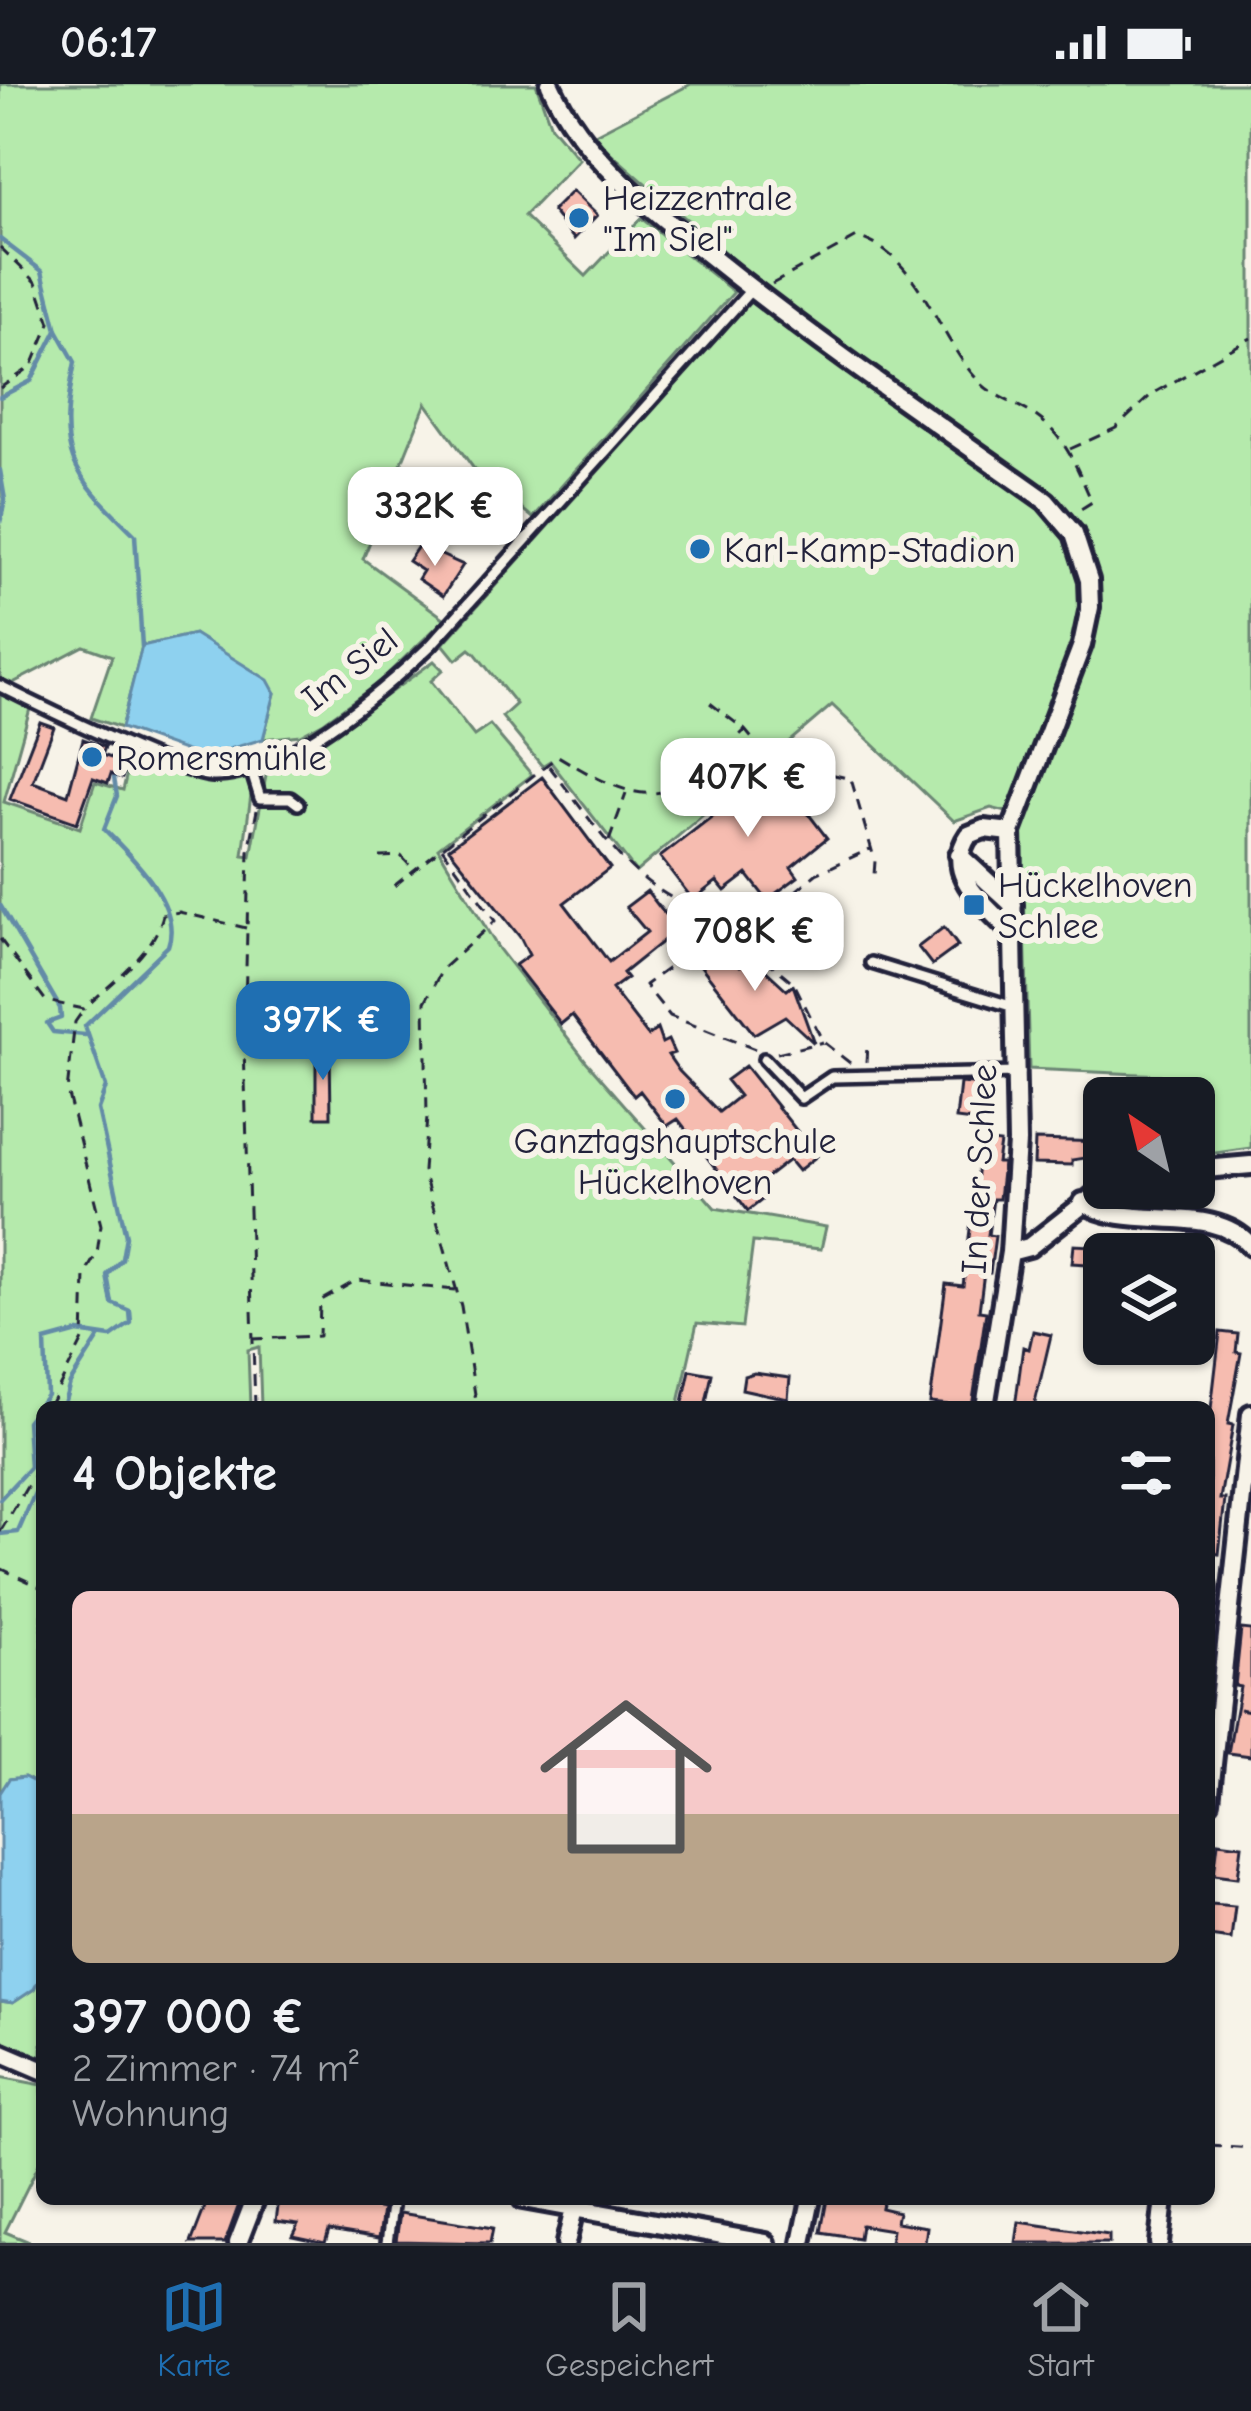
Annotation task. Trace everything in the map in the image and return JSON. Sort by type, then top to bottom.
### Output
[{"type":"street","points":[[550,84],[598,157],[750,291],[1064,519],[1089,580],[1090,607],[1082,645],[1011,832],[984,829],[969,835],[959,855],[961,877],[1013,934]]},
{"type":"street","name":"In der Schlee","points":[[986,1401],[1010,1252],[1019,1073],[1011,832]]},
{"type":"street","points":[[959,855],[1012,905]]},
{"type":"street","points":[[1215,1168],[1251,1165]]},
{"type":"street","points":[[1010,1252],[1029,1247],[1083,1202]]},
{"type":"street","points":[[1094,1209],[1105,1216],[1205,1223],[1242,1236],[1251,1246]]},
{"type":"street","points":[[1215,1714],[1251,1414]]},
{"type":"street","points":[[0,2052],[36,2067]]},
{"type":"street","points":[[238,2243],[253,2205]]},
{"type":"street","points":[[566,2243],[576,2205]]},
{"type":"street","points":[[586,2205],[766,2243]]},
{"type":"street","points":[[802,2243],[810,2205]]},
{"type":"street","points":[[1160,2243],[1163,2205]]},
{"type":"lane","name":"Im Siel","points":[[0,686],[210,776],[251,769],[328,730],[384,690],[750,291]]},
{"type":"lane","points":[[251,769],[260,798],[290,798],[298,804]]},
{"type":"lane","points":[[871,963],[1017,1008]]},
{"type":"lane","points":[[761,1056],[801,1098],[832,1077],[1019,1073]]},
{"type":"lane","points":[[387,2243],[392,2205]]},
{"type":"path","points":[[750,291],[857,237],[880,244],[935,310],[959,356],[987,391],[1039,417],[1069,449],[1092,502],[1064,519]]},
{"type":"path","points":[[0,248],[36,282],[50,323],[32,366],[0,388]]},
{"type":"path","points":[[1069,449],[1116,428],[1152,394],[1251,338]]},
{"type":"path","points":[[710,703],[745,730],[769,759],[851,779],[872,848],[874,875]]},
{"type":"path","points":[[394,886],[558,756],[627,792],[662,793],[689,781],[745,730]]},
{"type":"path","points":[[548,764],[641,883],[693,911],[818,947]]},
{"type":"path","points":[[609,842],[627,792]]},
{"type":"path","points":[[255,1401],[246,928],[250,851],[260,798]]},
{"type":"path","points":[[442,848],[495,921],[443,968],[425,1002],[428,1117],[422,1171],[457,1290],[476,1401]]},
{"type":"path","points":[[752,928],[816,874],[872,848]]},
{"type":"path","points":[[380,857],[401,856],[414,870]]},
{"type":"path","points":[[52,1401],[83,1340],[86,1274],[97,1253],[101,1225],[67,1091],[75,1022],[82,1008],[129,968],[155,937],[163,915],[179,912],[246,928]]},
{"type":"path","points":[[731,922],[645,986],[670,1016],[761,1056]]},
{"type":"path","points":[[752,928],[754,950],[794,983],[823,1042],[866,1075]]},
{"type":"path","points":[[0,940],[46,1000],[82,1008]]},
{"type":"path","points":[[779,1052],[823,1042]]},
{"type":"path","points":[[866,1075],[867,1046]]},
{"type":"path","points":[[251,1340],[319,1336],[320,1301],[357,1280],[457,1290]]},
{"type":"path","points":[[0,1532],[34,1474],[36,1461]]},
{"type":"path","points":[[0,1568],[36,1585]]},
{"type":"path","points":[[1215,2146],[1251,2149]]},
{"type":"green space","points":[[0,84],[536,84],[551,126],[579,159],[524,216],[586,276],[641,218],[734,292],[533,518],[474,469],[426,403],[363,559],[445,619],[378,683],[324,722],[300,735],[263,739],[275,693],[194,634],[142,646],[121,728],[91,718],[112,656],[84,646],[11,684],[0,678]]},
{"type":"green space","points":[[691,84],[1251,84],[1251,1148],[1215,1153],[1215,1077],[1029,1069],[1022,816],[991,808],[954,821],[832,705],[636,872],[550,761],[542,766],[502,717],[516,704],[475,653],[470,649],[456,660],[443,644],[752,300],[1078,533],[1082,528],[777,298],[591,136]]},
{"type":"green space","points":[[434,661],[443,670],[431,681],[474,736],[490,725],[532,775],[438,848],[498,948],[586,1061],[715,1208],[826,1227],[821,1249],[753,1242],[742,1327],[697,1323],[679,1401],[261,1401],[259,1347],[248,1350],[250,1401],[36,1401],[36,1783],[24,1777],[10,1779],[0,1793],[0,692],[31,705],[4,802],[80,828],[95,782],[123,790],[132,751],[211,782],[248,776],[252,787],[243,855],[251,856],[268,765],[331,735]]},
{"type":"green space","points":[[36,1985],[36,2055],[0,2042],[0,2001],[13,2003]]},
{"type":"green space","points":[[0,2077],[36,2084],[36,2170],[5,2232],[32,2243],[0,2243]]},
{"type":"water","points":[[194,634],[268,680],[275,693],[263,739],[203,757],[121,728],[142,646]]},
{"type":"water","points":[[24,1777],[36,1783],[36,1985],[13,2003],[0,2001],[0,1793],[9,1779]]},
{"type":"building","name":"Heizzentrale \"Im Siel\"","points":[[572,191],[597,215],[574,239],[552,211]]},
{"type":"building","points":[[436,471],[471,481],[460,514],[427,502]]},
{"type":"building","points":[[419,545],[463,565],[443,596],[418,579],[423,571],[408,561]]},
{"type":"building","points":[[40,722],[54,727],[33,782],[68,795],[83,739],[105,747],[102,755],[127,763],[122,778],[111,774],[108,783],[93,778],[77,823],[10,799]]},
{"type":"building","points":[[768,761],[827,838],[791,867],[798,877],[767,900],[747,874],[725,891],[717,881],[693,900],[660,857],[751,786],[745,779]]},
{"type":"building","points":[[542,777],[610,868],[564,903],[609,962],[647,932],[626,907],[647,891],[667,917],[674,911],[684,924],[623,973],[627,978],[612,989],[648,1036],[657,1029],[662,1043],[668,1040],[674,1053],[668,1055],[679,1071],[719,1112],[739,1096],[726,1080],[745,1066],[817,1156],[798,1171],[789,1160],[758,1184],[767,1196],[748,1211],[678,1119],[667,1126],[640,1091],[634,1096],[572,1015],[561,1024],[515,965],[529,955],[520,937],[449,848]]},
{"type":"building","points":[[944,927],[958,946],[932,965],[918,947]]},
{"type":"building","points":[[725,952],[740,966],[750,956],[787,990],[793,985],[814,1043],[785,1016],[754,1034],[700,965]]},
{"type":"building","points":[[316,1049],[330,1049],[331,1117],[316,1117]]},
{"type":"building","points":[[960,1083],[983,1085],[981,1122],[956,1119]]},
{"type":"building","points":[[1035,1140],[1083,1141],[1083,1158],[1072,1160],[1072,1165],[1034,1164]]},
{"type":"building","points":[[981,1141],[1000,1143],[997,1163],[1003,1163],[988,1235],[995,1236],[990,1273],[984,1272],[979,1311],[986,1312],[973,1401],[930,1401],[946,1284],[963,1286]]},
{"type":"building","points":[[1074,1245],[1083,1246],[1083,1264],[1072,1263]]},
{"type":"building","points":[[1033,1331],[1051,1335],[1035,1401],[1016,1401],[1023,1347],[1029,1349]]},
{"type":"building","points":[[1220,1332],[1238,1334],[1236,1352],[1241,1353],[1228,1424],[1233,1425],[1220,1499],[1225,1499],[1219,1554],[1215,1554],[1212,1401]]},
{"type":"building","points":[[690,1370],[712,1374],[706,1401],[683,1401]]},
{"type":"building","points":[[744,1376],[790,1378],[788,1399],[742,1389]]},
{"type":"building","points":[[1241,1629],[1251,1630],[1251,1756],[1228,1753],[1240,1687],[1235,1686]]},
{"type":"building","points":[[1218,1842],[1242,1845],[1238,1877],[1215,1874]]},
{"type":"building","points":[[1215,1904],[1235,1906],[1231,1939],[1215,1937]]},
{"type":"building","points":[[206,2205],[239,2205],[225,2243],[191,2243]]},
{"type":"building","points":[[278,2205],[383,2209],[379,2238],[329,2230],[325,2243],[292,2236],[298,2224],[276,2221]]},
{"type":"building","points":[[826,2205],[882,2205],[898,2212],[896,2222],[927,2227],[925,2243],[890,2243],[892,2230],[861,2225],[859,2238],[821,2232]]},
{"type":"building","points":[[400,2213],[493,2228],[490,2243],[396,2241]]},
{"type":"building","points":[[1019,2222],[1109,2235],[1109,2243],[1016,2243]]},
{"type":"waterway","points":[[0,239],[42,271],[57,330],[75,362],[68,440],[82,476],[135,535],[142,647]]},
{"type":"waterway","points":[[0,397],[31,381],[57,330]]},
{"type":"waterway","points":[[0,470],[5,500],[0,523]]},
{"type":"waterway","points":[[42,1401],[47,1395],[45,1341],[78,1332],[111,1337],[131,1323],[130,1311],[112,1303],[107,1275],[122,1259],[126,1236],[98,1109],[106,1087],[85,1026],[168,946],[171,930],[152,882],[104,829],[117,796],[114,778]]},
{"type":"waterway","points":[[0,905],[60,1008],[61,1018],[47,1023],[53,1032],[85,1035]]},
{"type":"waterway","points":[[65,1401],[70,1383],[100,1336]]},
{"type":"waterway","points":[[0,1499],[30,1467],[27,1421],[36,1409]]},
{"type":"waterway","points":[[0,1534],[18,1532],[36,1491]]},
{"type":"place","name":"Heizzentrale \"Im Siel\"","points":[[579,218]]},
{"type":"place","name":"Karl-Kamp-Stadion","points":[[700,549]]},
{"type":"place","name":"Romersmühle","points":[[92,757]]},
{"type":"place","name":"Hückelhoven Schlee","points":[[974,905]]},
{"type":"place","name":"Ganztagshauptschule Hückelhoven","points":[[675,1099]]}]
